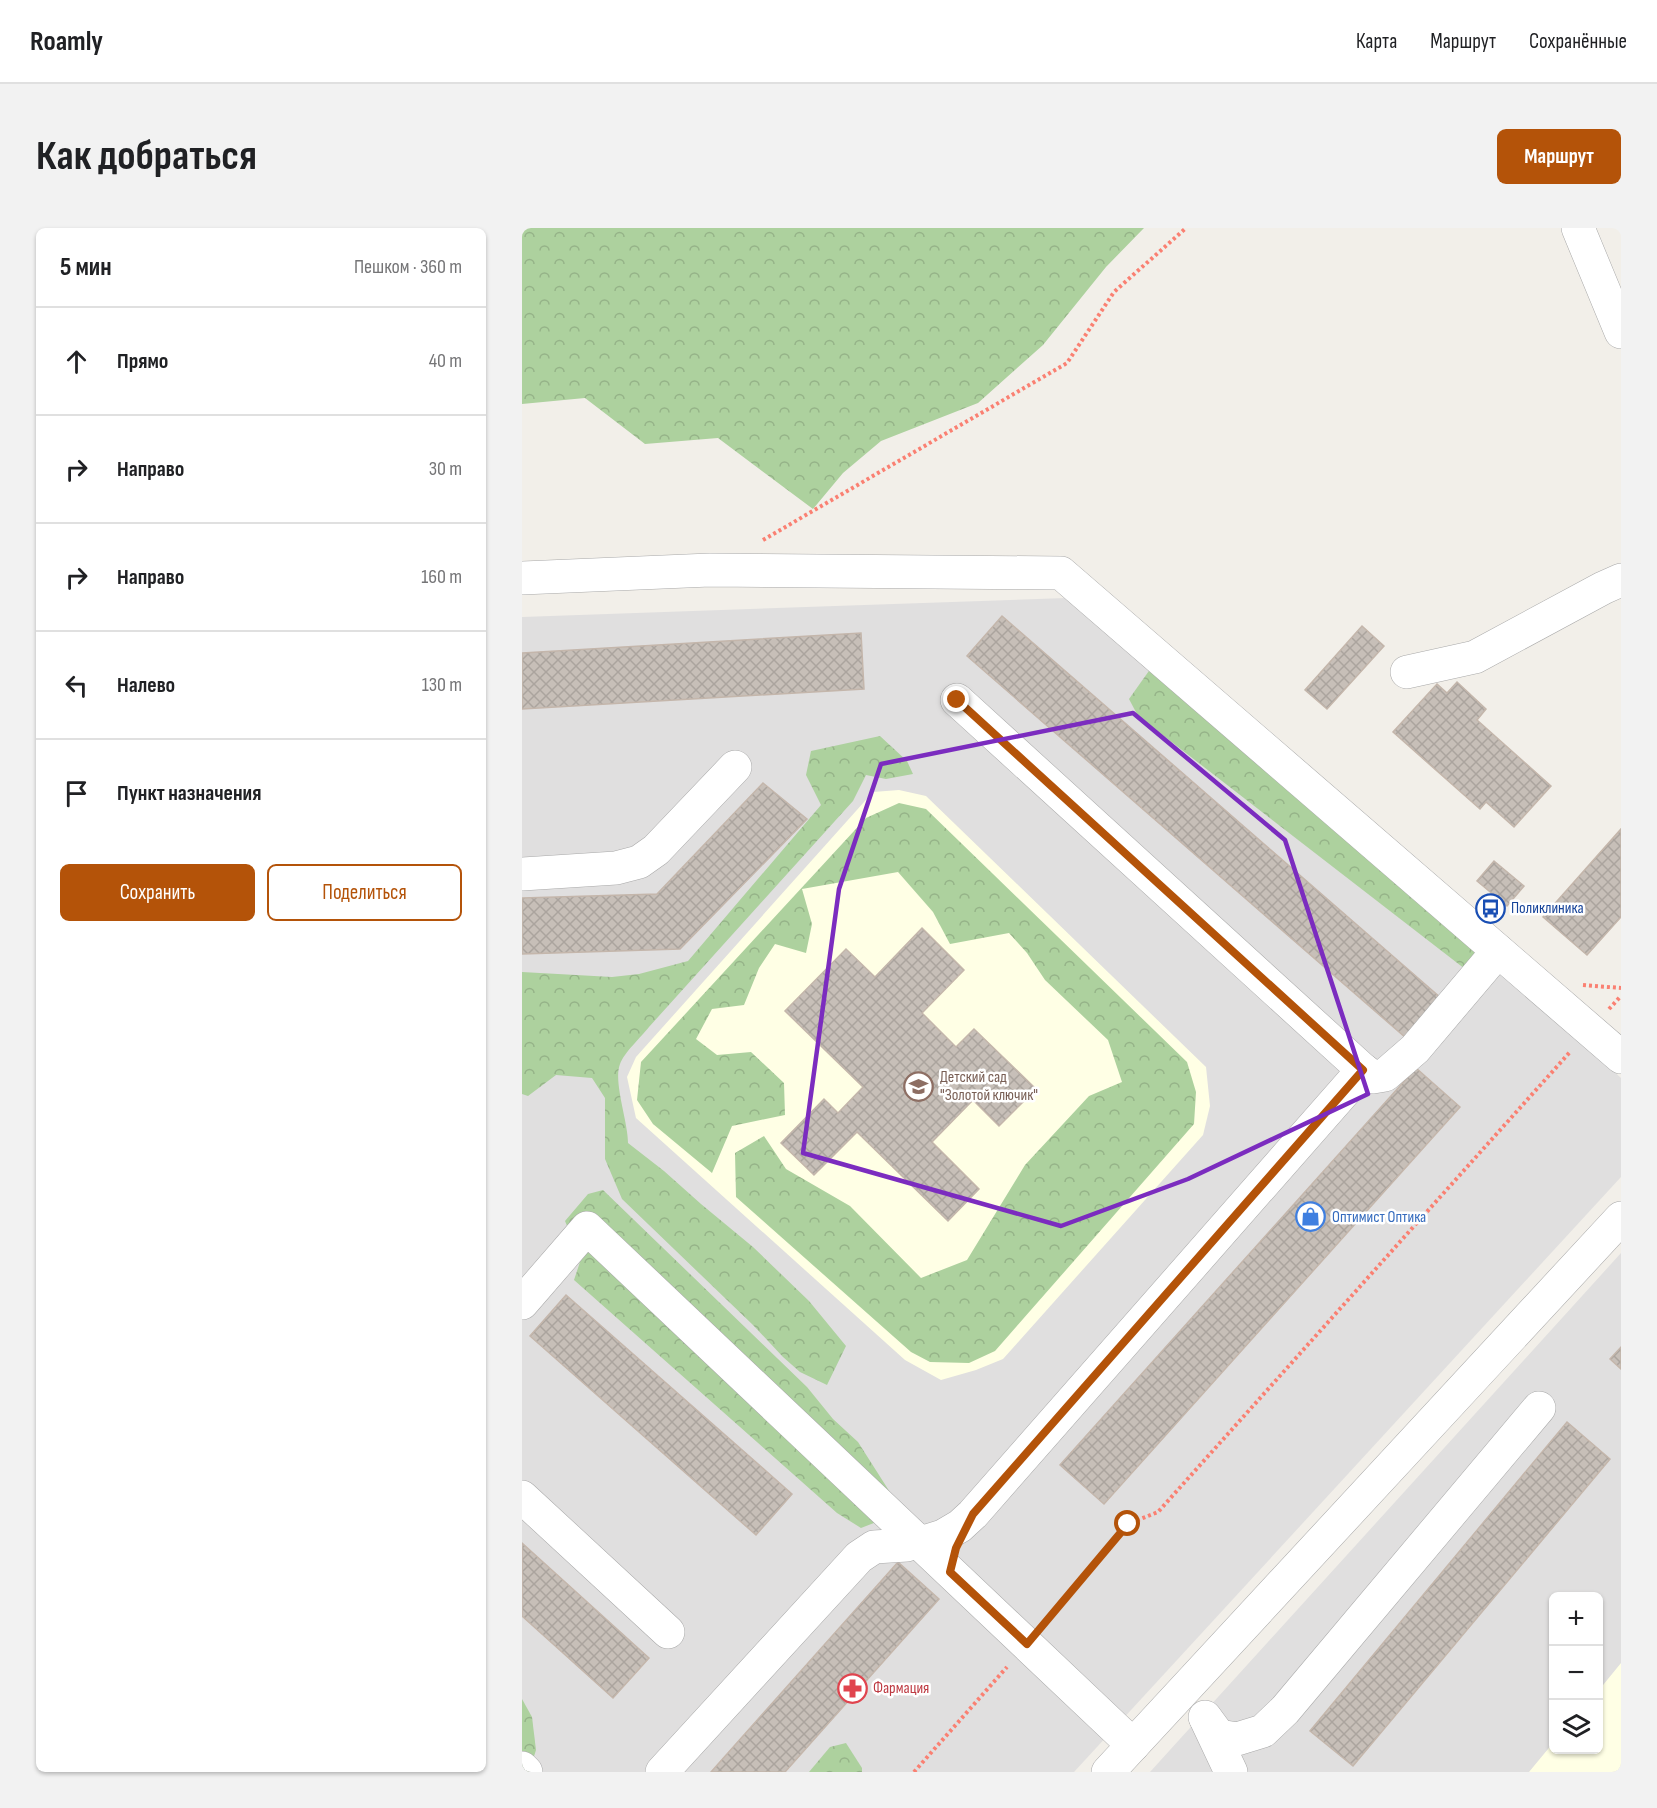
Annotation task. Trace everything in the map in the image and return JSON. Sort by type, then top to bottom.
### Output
[{"type":"street","points":[[1578,228],[1621,332]]},
{"type":"street","points":[[522,578],[710,570],[1061,573],[1609,1045]]},
{"type":"street","points":[[1407,672],[1475,657],[1621,580]]},
{"type":"street","points":[[957,700],[1373,1077],[1385,1075],[1415,1048],[1498,951]]},
{"type":"street","points":[[522,874],[616,868],[639,862],[656,850],[735,767]]},
{"type":"street","points":[[662,1772],[859,1557],[874,1547],[907,1545],[943,1536],[960,1526],[973,1514],[1363,1070]]},
{"type":"street","points":[[1108,1772],[1621,1218]]},
{"type":"street","points":[[522,1303],[586,1228],[1133,1745]]},
{"type":"street","points":[[1181,1693],[1205,1717],[1219,1736],[1237,1739],[1263,1731],[1285,1710],[1539,1408]]},
{"type":"street","points":[[522,1497],[668,1632]]},
{"type":"street","points":[[950,1572],[956,1548],[973,1514]]},
{"type":"street","points":[[1205,1717],[1231,1772]]},
{"type":"street","points":[[522,1768],[526,1772]]},
{"type":"path","points":[[761,540],[1067,363],[1114,292],[1186,228]]},
{"type":"path","points":[[914,1772],[1027,1644],[1128,1524],[1158,1512],[1609,1045],[1621,996]]},
{"type":"highlighted area","points":[[1133,713],[1285,840],[1368,1094],[1188,1179],[1061,1226],[803,1153],[839,889],[881,764]]},
{"type":"shaded area","points":[[1066,598],[1621,1078],[1621,1177],[1074,1772],[522,1772],[522,617]]},
{"type":"shaded area","name":"Детский сад \"Золотой ключик\"","points":[[899,790],[926,796],[1206,1067],[1210,1106],[1203,1135],[1003,1359],[941,1380],[905,1360],[636,1118],[627,1077],[636,1057],[873,792]]},
{"type":"shaded area","points":[[1621,1253],[1621,1772],[1150,1772]]},
{"type":"shaded area","points":[[1621,1663],[1621,1772],[1529,1772],[1549,1748],[1549,1754],[1603,1754],[1603,1685]]},
{"type":"green space","points":[[522,228],[1144,228],[1106,267],[1043,345],[978,403],[881,441],[843,473],[813,509],[718,438],[645,444],[585,398],[522,404]]},
{"type":"green space","points":[[1151,668],[1478,953],[1465,969],[1138,716],[1129,699]]},
{"type":"green space","points":[[880,736],[907,761],[913,774],[886,779],[866,775],[853,801],[633,1045],[622,1060],[618,1072],[628,1143],[753,1247],[809,1301],[846,1346],[827,1385],[800,1372],[783,1357],[753,1325],[622,1199],[605,1159],[605,1098],[592,1078],[556,1075],[528,1096],[522,1094],[522,972],[612,977],[639,974],[688,961],[821,805],[806,775],[811,751]]},
{"type":"green space","points":[[899,803],[926,809],[1187,1062],[1196,1092],[1194,1124],[995,1351],[969,1363],[930,1362],[911,1352],[736,1197],[735,1153],[764,1136],[786,1169],[850,1206],[921,1278],[967,1260],[1025,1165],[1089,1096],[1122,1082],[1108,1040],[1045,980],[1027,953],[1009,933],[950,944],[933,912],[898,872],[802,889],[812,924],[806,953],[775,944],[759,968],[744,1005],[712,1009],[696,1039],[717,1055],[751,1052],[784,1083],[785,1115],[732,1126],[712,1173],[653,1124],[637,1100],[641,1062],[866,818]]},
{"type":"green space","points":[[603,1190],[807,1387],[833,1419],[858,1442],[893,1497],[879,1521],[861,1528],[837,1513],[574,1280],[581,1259],[565,1221],[588,1194]]},
{"type":"green space","points":[[522,1699],[532,1717],[536,1750],[529,1772],[522,1772]]},
{"type":"green space","points":[[846,1743],[862,1768],[862,1772],[809,1772],[830,1747]]},
{"type":"building","points":[[1002,616],[1441,998],[1406,1038],[967,656]]},
{"type":"building","points":[[1362,626],[1384,646],[1327,709],[1305,690]]},
{"type":"building","points":[[861,633],[864,689],[522,709],[522,653]]},
{"type":"building","points":[[1457,682],[1486,709],[1477,720],[1551,786],[1514,827],[1486,802],[1480,809],[1393,732],[1437,684],[1447,693]]},
{"type":"building","points":[[763,783],[807,819],[680,949],[522,954],[522,898],[657,894]]},
{"type":"building","points":[[1621,829],[1621,917],[1587,955],[1543,917]]},
{"type":"building","points":[[1494,861],[1524,886],[1507,906],[1477,881]]},
{"type":"building","points":[[922,928],[964,970],[922,1013],[956,1047],[974,1029],[1036,1089],[999,1126],[973,1100],[932,1142],[979,1189],[948,1221],[857,1132],[814,1175],[781,1143],[824,1099],[838,1113],[863,1087],[785,1011],[846,949],[875,977]]},
{"type":"building","points":[[1416,1068],[1460,1107],[1104,1504],[1060,1465]]},
{"type":"building","points":[[566,1295],[792,1494],[756,1535],[530,1336]]},
{"type":"building","points":[[1621,1347],[1621,1369],[1610,1359]]},
{"type":"building","points":[[1567,1422],[1610,1459],[1353,1766],[1310,1731]]},
{"type":"building","points":[[522,1543],[649,1658],[613,1698],[522,1616]]},
{"type":"building","points":[[898,1562],[939,1599],[785,1772],[711,1772]]},
{"type":"place","name":"Поликлиника","points":[[1490,908]]},
{"type":"place","name":"Детский сад \"Золотой ключик\"","points":[[919,1086]]},
{"type":"place","name":"Оптимист Оптика","points":[[1311,1217]]},
{"type":"place","name":"Фармация","points":[[852,1688]]},
{"type":"route","points":[[957,700],[1363,1070],[973,1514],[952,1558],[950,1572],[1027,1644],[1128,1524]]}]
